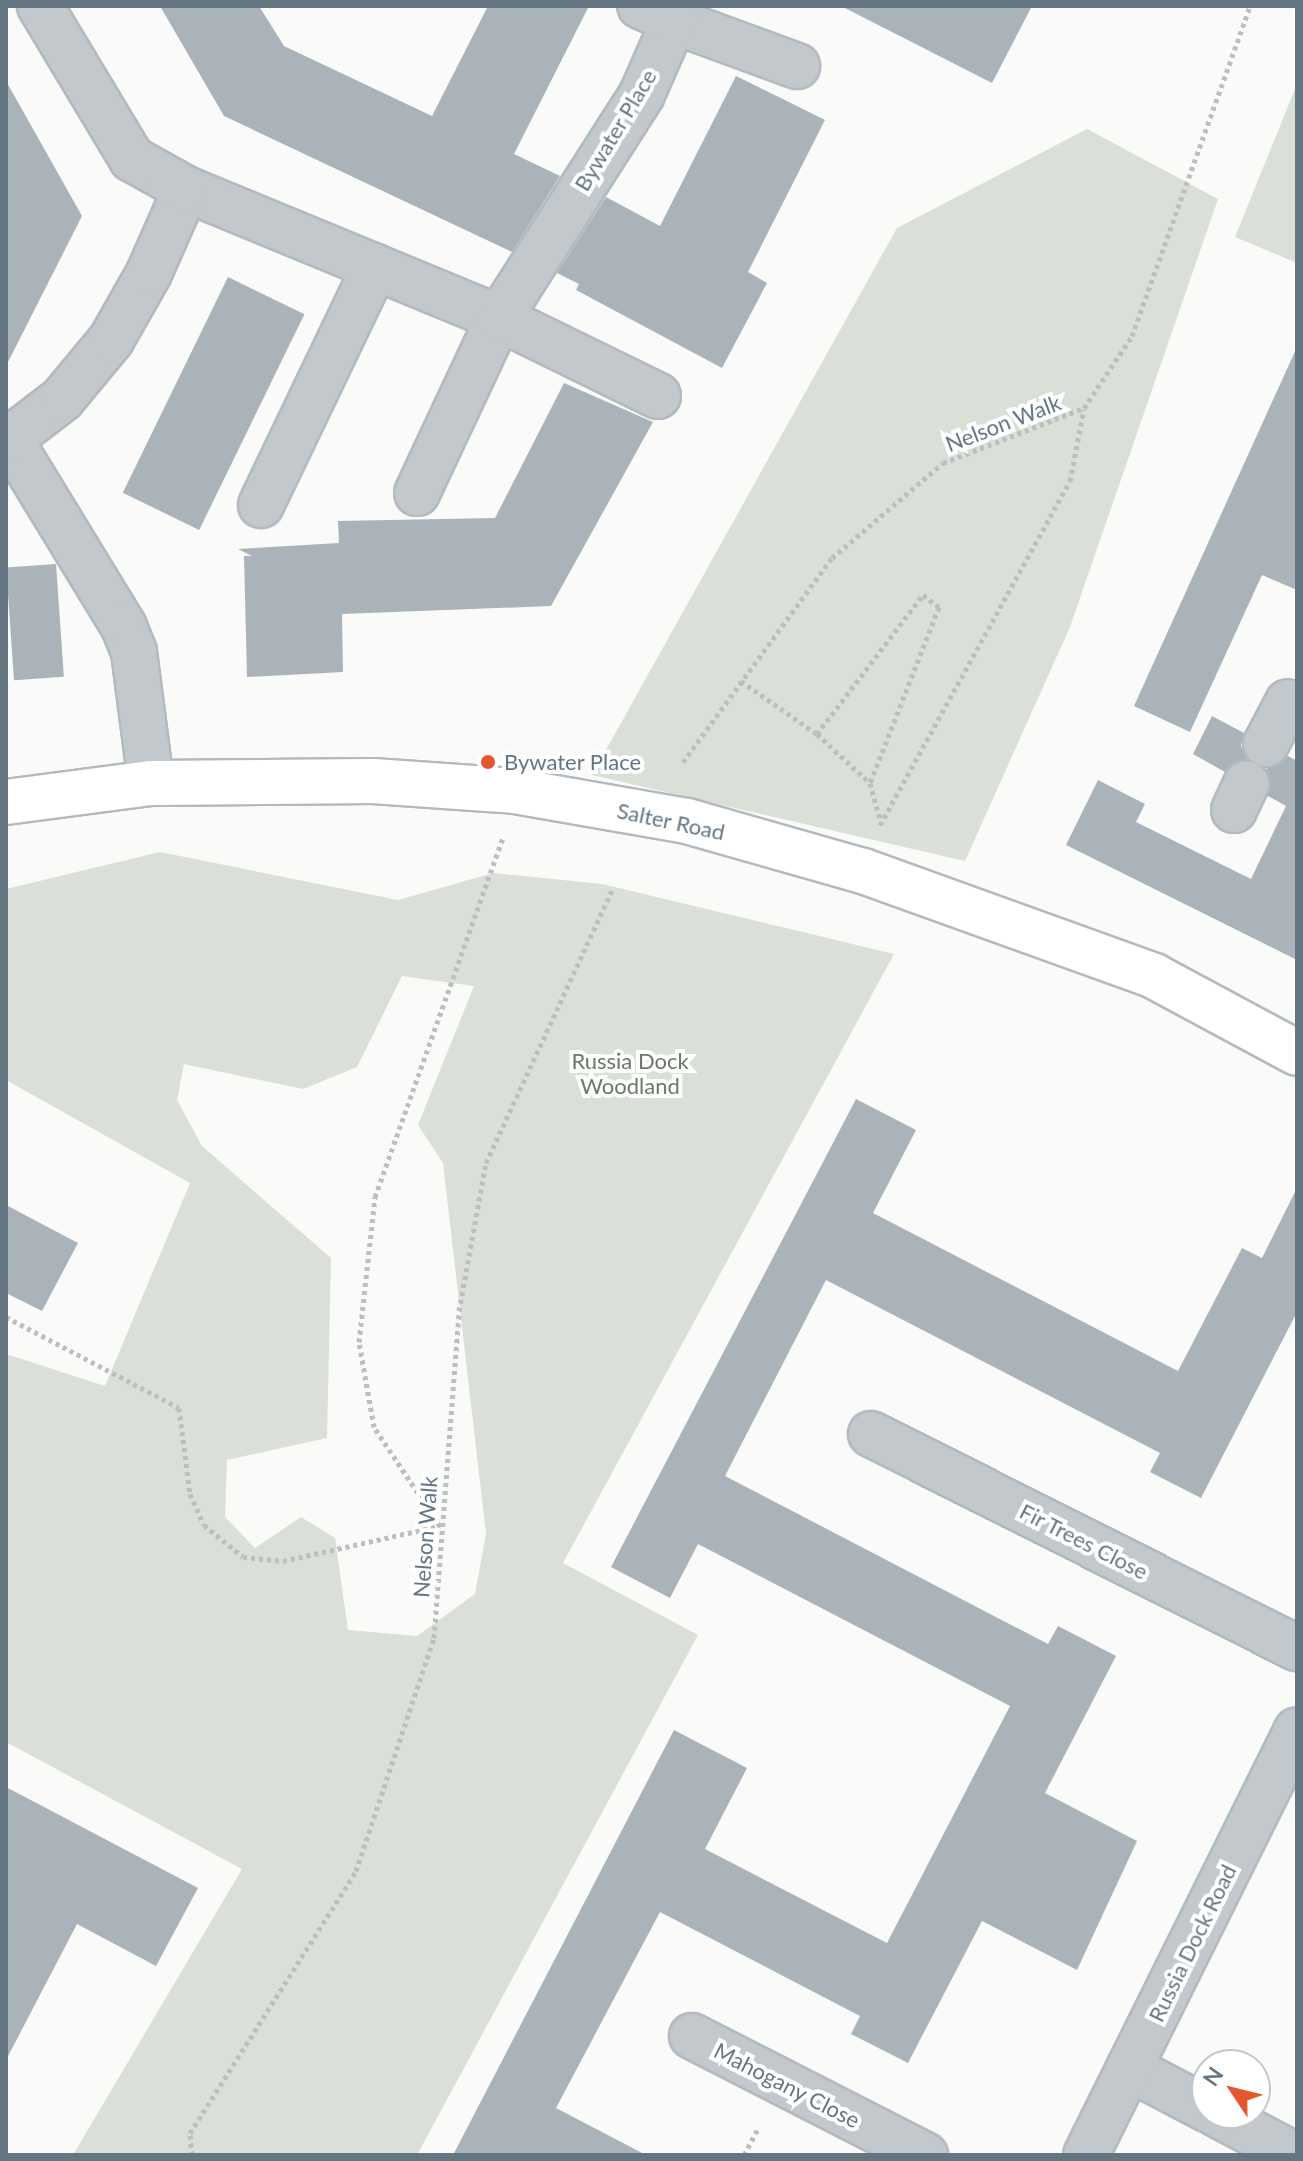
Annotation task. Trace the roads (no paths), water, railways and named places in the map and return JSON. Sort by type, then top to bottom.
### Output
[{"type":"main road","name":"Salter Road","points":[[6,802],[151,783],[373,781],[515,791],[687,821],[863,871],[1154,976],[1297,1053]]},
{"type":"street","points":[[40,6],[132,159],[186,189],[499,318],[658,396]]},
{"type":"street","name":"Bywater Place","points":[[417,493],[499,318],[642,94],[657,13],[797,66]]},
{"type":"street","points":[[151,783],[134,652],[124,627],[8,441],[62,399],[111,340],[149,273],[186,189]]},
{"type":"street","points":[[261,505],[375,267]]},
{"type":"street","points":[[1266,744],[1294,698]]},
{"type":"street","name":"Fir Trees Close","points":[[871,1434],[1297,1648]]},
{"type":"street","name":"Russia Dock Road","points":[[1086,2155],[1297,1730]]},
{"type":"street","name":"Mahogany Close","points":[[692,2036],[925,2155]]},
{"type":"street","points":[[1129,2068],[1191,2101]]},
{"type":"street","points":[[1245,2129],[1294,2155]]},
{"type":"place","name":"Bywater Place","points":[[488,762]]},
{"type":"park label","name":"Russia Dock Woodland","points":[[630,1072]]}]
